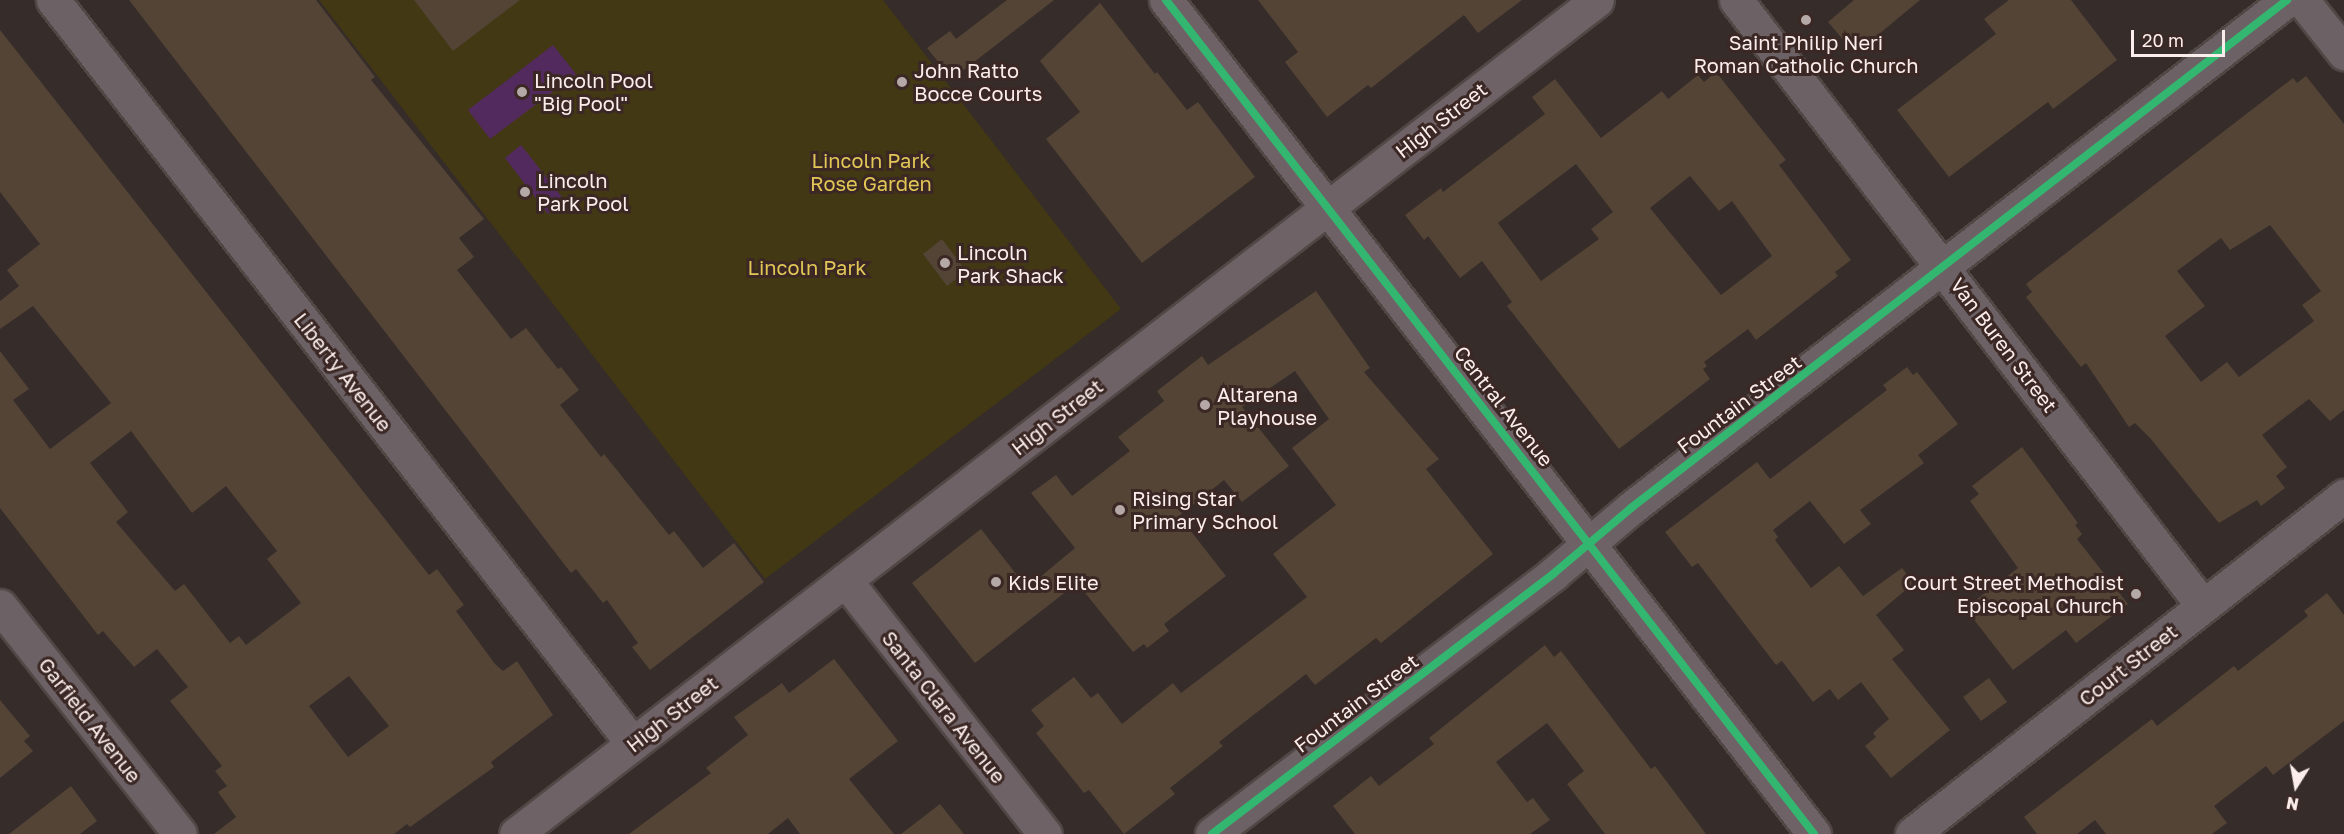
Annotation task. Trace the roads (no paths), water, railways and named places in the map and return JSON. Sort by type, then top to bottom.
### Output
[{"type":"street","name":"Liberty Avenue","points":[[53,0],[633,744]]},
{"type":"street","name":"Central Avenue","points":[[1166,0],[1814,834]]},
{"type":"street","name":"High Street","points":[[516,834],[1596,0]]},
{"type":"street","name":"Van Buren Street","points":[[1736,0],[2204,606]]},
{"type":"street","name":"Fountain Street","points":[[1212,834],[2287,0]]},
{"type":"street","points":[[2302,0],[2344,53]]},
{"type":"street","name":"Court Street","points":[[1912,834],[2344,496]]},
{"type":"street","name":"Santa Clara Avenue","points":[[845,580],[1045,834]]},
{"type":"street","name":"Garfield Avenue","points":[[0,606],[180,834]]},
{"type":"place","name":"Saint Philip Neri Roman Catholic Church","points":[[1806,20]]},
{"type":"place","name":"John Ratto Bocce Courts","points":[[902,82]]},
{"type":"place","name":"Lincoln Pool \"Big Pool\"","points":[[522,92]]},
{"type":"place","name":"Lincoln Park Pool","points":[[525,192]]},
{"type":"place","name":"Lincoln Park Shack","points":[[945,263]]},
{"type":"place","name":"Altarena Playhouse","points":[[1205,405]]},
{"type":"place","name":"Rising Star Primary School","points":[[1120,510]]},
{"type":"place","name":"Kids Elite","points":[[996,582]]},
{"type":"place","name":"Court Street Methodist Episcopal Church","points":[[2136,594]]},
{"type":"park label","name":"Lincoln Park Rose Garden","points":[[871,172]]},
{"type":"park label","name":"Lincoln Park","points":[[807,267]]}]
